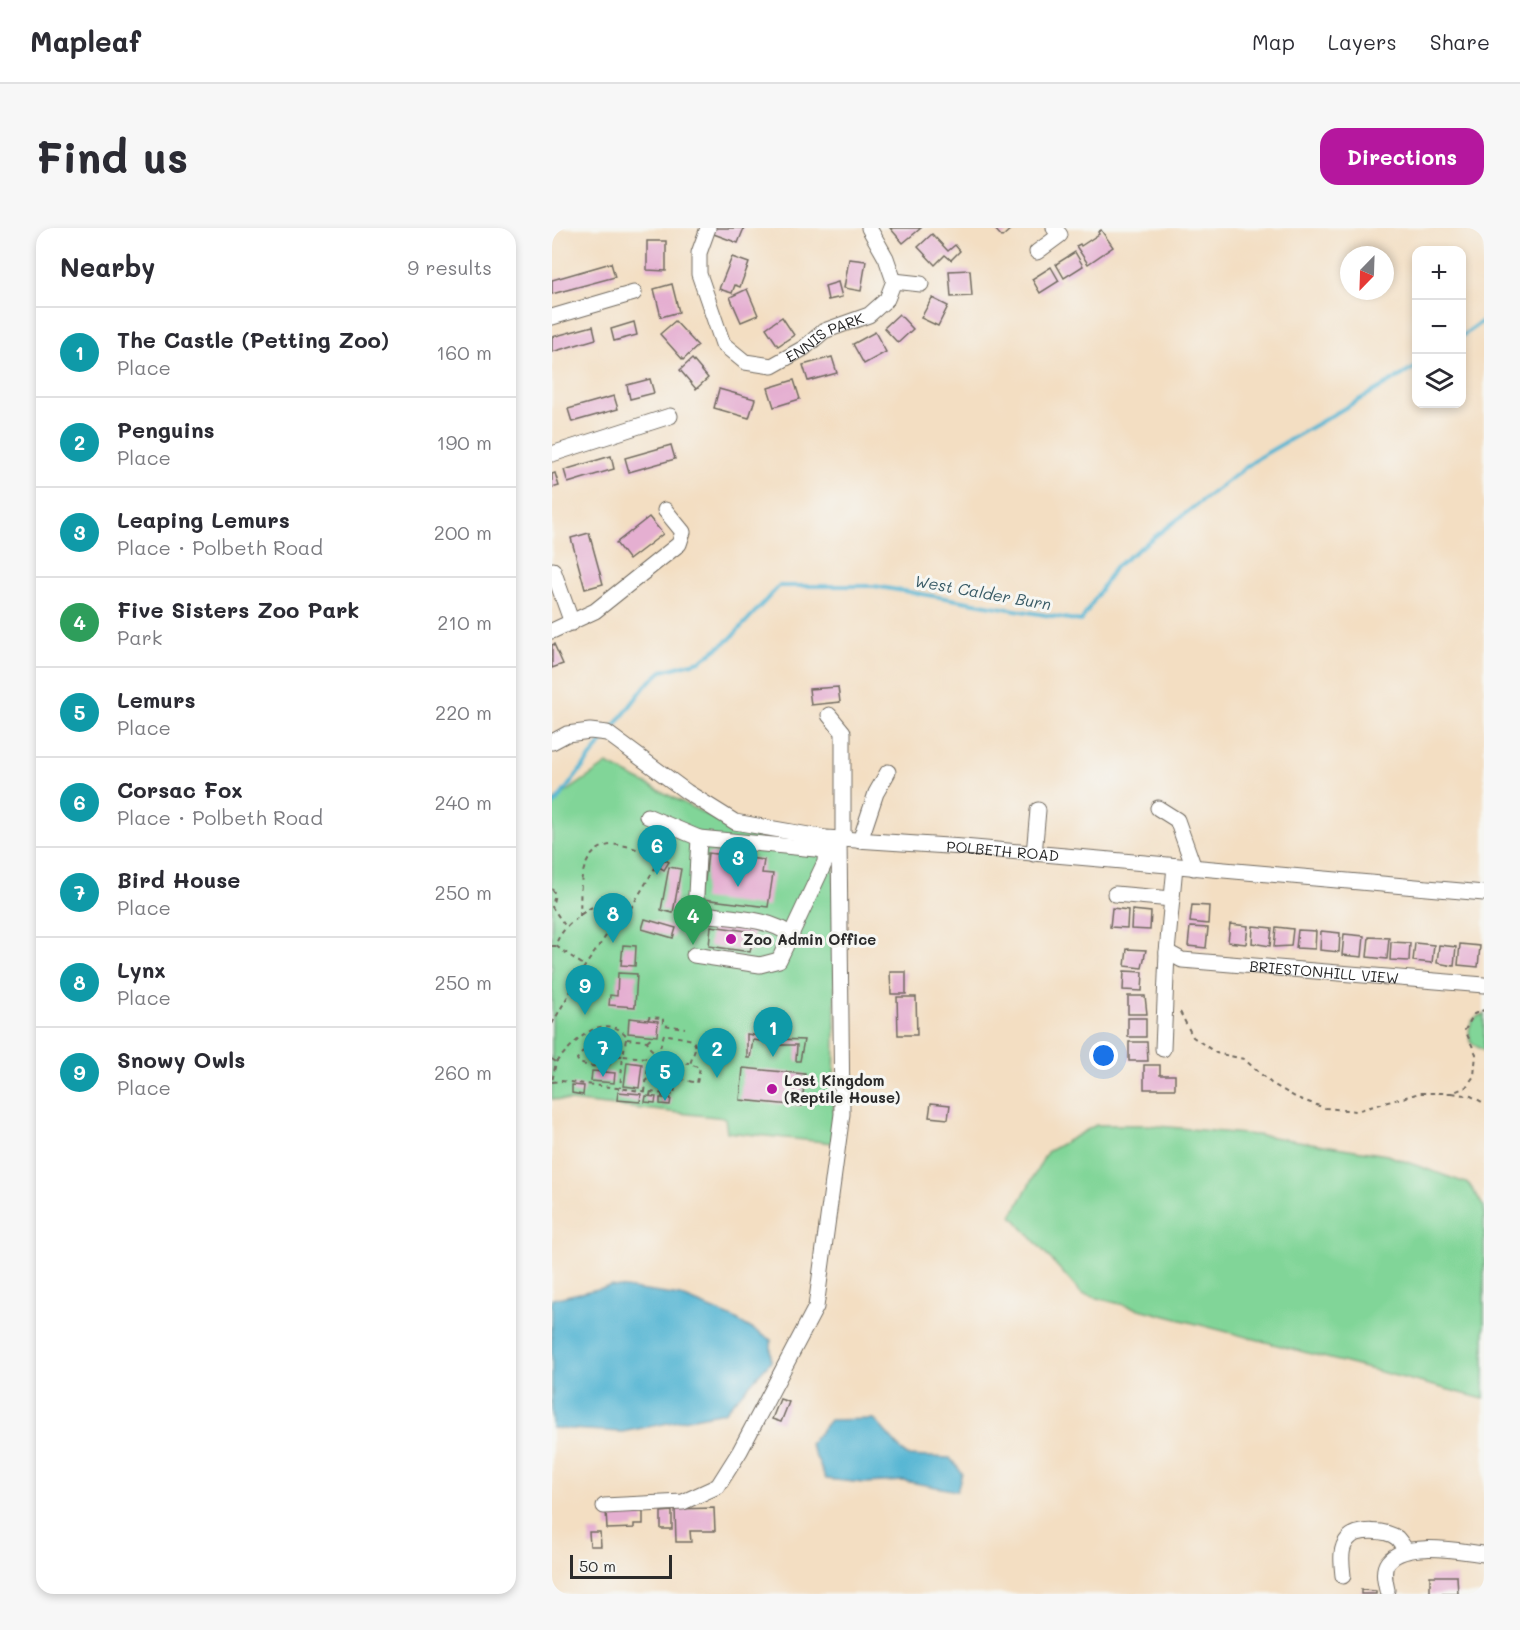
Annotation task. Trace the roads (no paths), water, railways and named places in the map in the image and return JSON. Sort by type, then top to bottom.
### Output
[{"type":"street","name":"ENNIS PARK","points":[[708,228],[699,253],[699,274],[723,344],[745,362],[772,366],[804,348],[824,331],[869,315],[887,299],[894,281]]},
{"type":"street","points":[[869,228],[886,258],[894,281],[921,284]]},
{"type":"street","points":[[1037,252],[1060,235],[1054,228]]},
{"type":"street","points":[[552,317],[634,293]]},
{"type":"street","points":[[552,454],[670,416]]},
{"type":"street","points":[[552,631],[595,611],[680,544],[682,532],[665,510]]},
{"type":"street","points":[[553,570],[572,623]]},
{"type":"street","points":[[604,1506],[683,1502],[718,1485],[740,1451],[816,1307],[842,1114],[834,842],[843,732],[829,715]]},
{"type":"street","name":"POLBETH ROAD","points":[[552,742],[567,734],[590,731],[608,733],[687,792],[735,822],[834,842],[860,841],[1034,854],[1484,893]]},
{"type":"street","points":[[860,841],[876,793],[888,772]]},
{"type":"street","points":[[1158,808],[1177,820],[1194,868]]},
{"type":"street","points":[[1034,854],[1038,810]]},
{"type":"street","points":[[647,816],[699,838],[834,842]]},
{"type":"street","points":[[699,838],[695,913],[769,924],[785,930],[792,936]]},
{"type":"street","points":[[694,955],[760,965],[779,960],[834,842]]},
{"type":"street","points":[[1163,1049],[1167,952],[1175,866]]},
{"type":"street","points":[[1115,894],[1172,899]]},
{"type":"street","name":"BRIESTONHILL VIEW","points":[[1167,952],[1182,960],[1484,985]]},
{"type":"street","points":[[1344,1576],[1342,1554],[1348,1538],[1360,1531],[1386,1533],[1396,1538],[1406,1550]]},
{"type":"street","points":[[1387,1590],[1384,1573],[1388,1562],[1406,1550],[1484,1554]]},
{"type":"water","points":[[611,1286],[680,1296],[733,1318],[771,1340],[771,1361],[724,1412],[622,1432],[552,1428],[552,1299]]},
{"type":"water","points":[[874,1419],[907,1456],[950,1458],[962,1473],[957,1491],[904,1481],[864,1483],[826,1479],[810,1444],[830,1420]]},
{"type":"waterway","name":"West Calder Burn","points":[[1466,333],[1484,320]]},
{"type":"waterway","name":"West Calder Burn","points":[[611,731],[646,685],[662,671],[700,661],[730,639],[779,586],[874,586],[1081,621],[1115,567],[1258,458],[1412,369]]},
{"type":"waterway","name":"West Calder Burn","points":[[552,807],[606,737]]},
{"type":"place","name":"Corsac Fox","points":[[657,875]]},
{"type":"place","name":"Leaping Lemurs","points":[[738,887]]},
{"type":"place","name":"Zoo Admin Office","points":[[731,939]]},
{"type":"place","name":"Lynx","points":[[613,943]]},
{"type":"place","name":"Five Sisters Zoo Park","points":[[693,945]]},
{"type":"place","name":"Snowy Owls","points":[[585,1015]]},
{"type":"place","name":"The Castle (Petting Zoo)","points":[[773,1057]]},
{"type":"place","name":"Bird House","points":[[603,1077]]},
{"type":"place","name":"Penguins","points":[[717,1078]]},
{"type":"place","name":"Lost Kingdom (Reptile House)","points":[[772,1089]]},
{"type":"place","name":"Lemurs","points":[[665,1101]]}]
